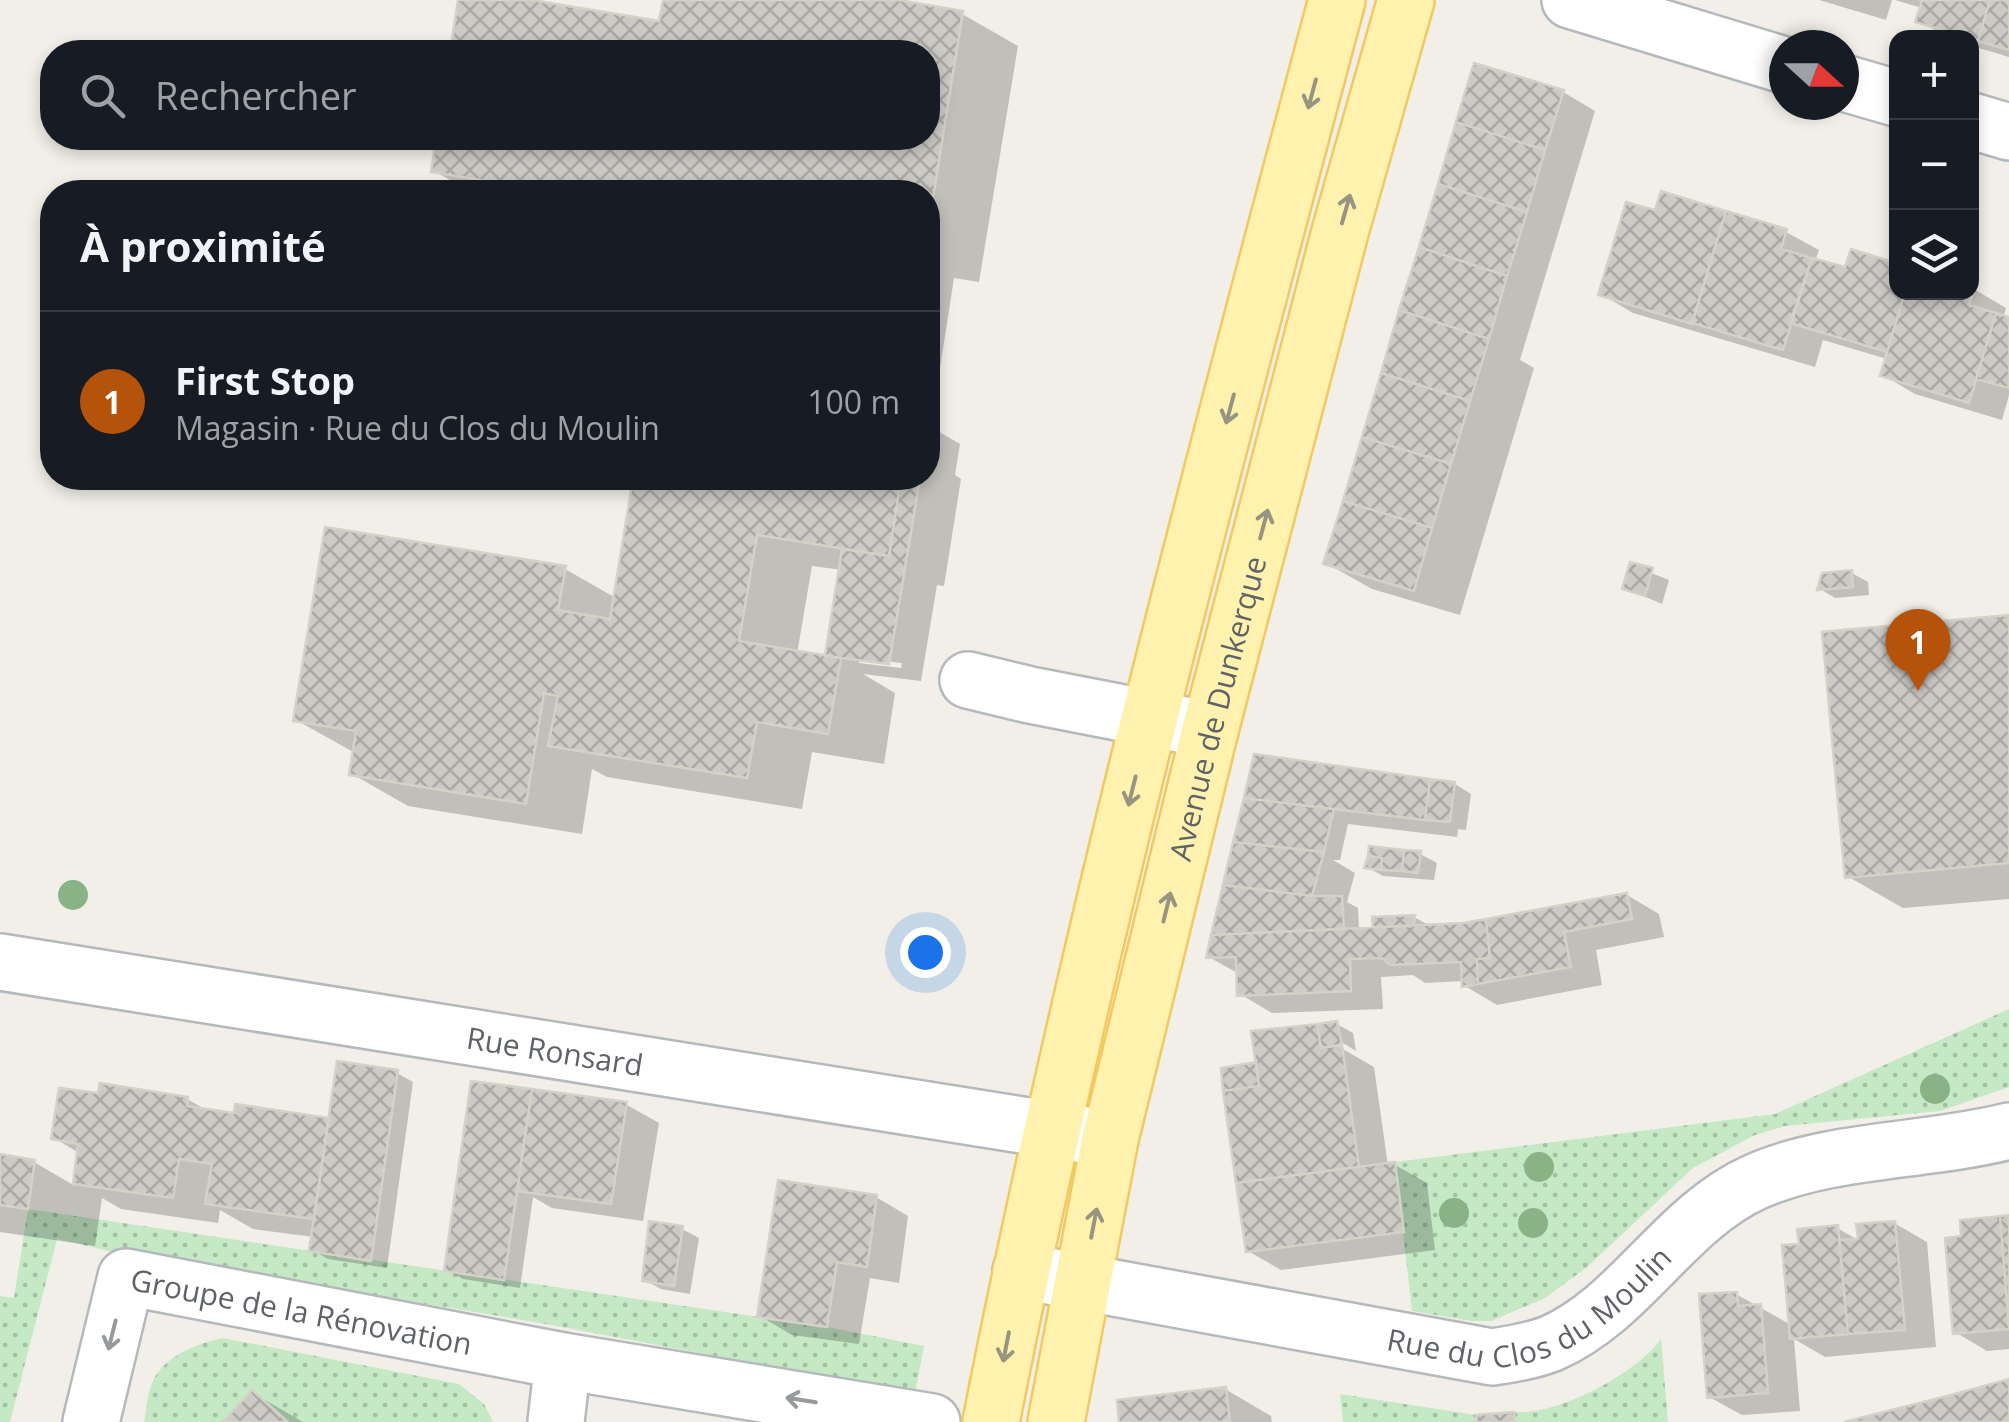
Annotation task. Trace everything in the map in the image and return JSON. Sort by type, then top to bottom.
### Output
[{"type":"main road","name":"Avenue de Dunkerque","points":[[991,1422],[1020,1271],[1150,718],[1337,0]]},
{"type":"main road","name":"Avenue de Dunkerque","points":[[1056,1422],[1110,1139],[1210,730],[1340,232],[1406,0]]},
{"type":"street","points":[[1570,0],[1769,60]]},
{"type":"street","points":[[1859,87],[1889,96]]},
{"type":"street","points":[[1979,123],[2009,132]]},
{"type":"street","points":[[968,680],[1210,730]]},
{"type":"street","name":"Rue Ronsard","points":[[0,962],[1110,1139]]},
{"type":"street","name":"Rue du Clos du Moulin","points":[[1020,1271],[1477,1354],[1524,1352],[1552,1343],[1581,1326],[1718,1202],[1754,1182],[1794,1168],[1952,1144],[2009,1131]]},
{"type":"street","name":"Groupe de la Rénovation","points":[[91,1422],[126,1277],[564,1361],[932,1422]]},
{"type":"street","points":[[556,1422],[564,1361]]},
{"type":"green space","points":[[2009,1009],[2009,1087],[1940,1111],[1785,1126],[1755,1135],[1693,1168],[1587,1267],[1545,1298],[1491,1321],[1412,1311],[1395,1162],[1775,1114]]},
{"type":"green space","points":[[28,1209],[827,1327],[924,1346],[915,1394],[546,1324],[57,1239],[10,1422],[0,1422],[0,1296],[14,1298]]},
{"type":"green space","points":[[223,1338],[459,1384],[484,1404],[493,1422],[288,1422],[252,1390],[223,1422],[144,1422],[151,1386],[165,1364],[193,1347]]},
{"type":"green space","points":[[1661,1339],[1668,1422],[1515,1422],[1514,1412],[1552,1407],[1614,1379]]},
{"type":"green space","points":[[1340,1394],[1476,1415],[1477,1422],[1343,1422]]},
{"type":"building","points":[[458,0],[532,0],[659,21],[663,0],[899,0],[963,11],[936,180],[481,180],[431,172],[434,150],[940,150],[940,40],[452,40]]},
{"type":"building","points":[[1919,0],[1990,0],[1979,38],[1979,30],[1942,30],[1915,22],[1922,1]]},
{"type":"building","points":[[1990,0],[2009,0],[2009,50],[1979,41]]},
{"type":"building","points":[[1474,63],[1564,90],[1545,150],[1456,122]]},
{"type":"building","points":[[1456,122],[1545,150],[1527,212],[1438,184]]},
{"type":"building","points":[[1438,184],[1527,212],[1507,276],[1419,247]]},
{"type":"building","points":[[1661,191],[1726,211],[1692,324],[1598,295],[1626,202],[1655,210]]},
{"type":"building","points":[[1726,211],[1787,229],[1781,249],[1812,258],[1783,350],[1692,323]]},
{"type":"building","points":[[1419,247],[1507,276],[1489,339],[1399,310]]},
{"type":"building","points":[[1851,249],[1889,261],[1889,300],[1903,300],[1887,352],[1790,323],[1812,258],[1845,267]]},
{"type":"building","points":[[1903,300],[1971,300],[1969,305],[1996,313],[1969,403],[1880,376]]},
{"type":"building","points":[[1399,310],[1489,339],[1470,401],[1381,373]]},
{"type":"building","points":[[1996,313],[2009,317],[2009,388],[1976,379]]},
{"type":"building","points":[[1381,373],[1470,401],[1451,464],[1362,437]]},
{"type":"building","points":[[1362,437],[1451,464],[1432,528],[1343,501]]},
{"type":"building","points":[[631,490],[899,490],[889,556],[757,535],[739,641],[841,658],[828,734],[757,722],[747,778],[548,746],[558,696],[544,693],[526,804],[349,775],[356,731],[293,721],[325,527],[566,566],[558,610],[610,619]]},
{"type":"building","points":[[899,490],[918,490],[889,664],[825,656],[842,549],[889,556]]},
{"type":"building","points":[[1343,501],[1432,528],[1414,591],[1323,564]]},
{"type":"building","points":[[1630,562],[1653,568],[1645,596],[1622,589]]},
{"type":"building","points":[[1852,570],[1853,587],[1817,590],[1822,573]]},
{"type":"building","points":[[2009,615],[2009,863],[1845,878],[1822,632]]},
{"type":"building","points":[[1254,754],[1430,779],[1425,820],[1244,798]]},
{"type":"building","points":[[1430,779],[1455,782],[1450,822],[1425,820]]},
{"type":"building","points":[[1244,798],[1334,809],[1324,852],[1233,842]]},
{"type":"building","points":[[1233,842],[1324,852],[1312,896],[1223,885]]},
{"type":"building","points":[[1369,846],[1404,850],[1402,871],[1381,870],[1382,858],[1368,856]]},
{"type":"building","points":[[1404,850],[1421,851],[1418,873],[1402,871]]},
{"type":"building","points":[[1368,856],[1382,858],[1381,870],[1364,868]]},
{"type":"building","points":[[1223,885],[1342,896],[1344,929],[1211,935]]},
{"type":"building","points":[[1627,893],[1632,919],[1564,932],[1571,967],[1478,984],[1477,959],[1490,958],[1486,919]]},
{"type":"building","points":[[1415,915],[1414,926],[1373,927],[1372,917]]},
{"type":"building","points":[[1486,919],[1490,958],[1477,959],[1478,984],[1462,987],[1461,962],[1390,965],[1382,958],[1350,959],[1351,991],[1237,996],[1236,957],[1206,958],[1211,935]]},
{"type":"building","points":[[1337,1021],[1342,1045],[1321,1048],[1317,1024]]},
{"type":"building","points":[[1317,1024],[1321,1048],[1342,1045],[1359,1167],[1236,1183],[1223,1091],[1259,1086],[1251,1031]]},
{"type":"building","points":[[337,1061],[398,1070],[371,1261],[309,1251]]},
{"type":"building","points":[[1256,1062],[1259,1086],[1223,1091],[1221,1068]]},
{"type":"building","points":[[471,1081],[532,1089],[504,1280],[444,1271]]},
{"type":"building","points":[[100,1083],[188,1097],[187,1106],[234,1113],[235,1104],[329,1118],[314,1219],[205,1204],[212,1164],[179,1159],[173,1198],[73,1184],[78,1144],[51,1139],[59,1088],[98,1093]]},
{"type":"building","points":[[532,1089],[627,1102],[611,1204],[517,1191]]},
{"type":"building","points":[[0,1154],[35,1160],[28,1209],[0,1205]]},
{"type":"building","points":[[1395,1162],[1404,1232],[1246,1252],[1236,1183]]},
{"type":"building","points":[[778,1180],[877,1195],[867,1267],[837,1262],[827,1327],[757,1317]]},
{"type":"building","points":[[2009,1215],[2009,1316],[2008,1316],[2000,1216]]},
{"type":"building","points":[[2000,1216],[2009,1329],[1953,1334],[1945,1238],[1961,1236],[1960,1220]]},
{"type":"building","points":[[649,1221],[683,1226],[674,1286],[642,1281]]},
{"type":"building","points":[[1895,1221],[1905,1330],[1848,1334],[1839,1240],[1858,1239],[1856,1224]]},
{"type":"building","points":[[1838,1225],[1848,1334],[1790,1339],[1782,1245],[1799,1244],[1797,1229]]},
{"type":"building","points":[[1737,1292],[1738,1306],[1761,1304],[1768,1393],[1707,1398],[1699,1294]]},
{"type":"building","points":[[2009,1379],[2009,1422],[1844,1422],[1951,1395]]},
{"type":"building","points":[[1226,1387],[1230,1422],[1119,1422],[1117,1400]]},
{"type":"building","points":[[252,1390],[288,1422],[223,1422]]},
{"type":"building","points":[[1514,1412],[1515,1422],[1477,1422],[1476,1415]]},
{"type":"place","name":"First Stop","points":[[1918,691]]}]
